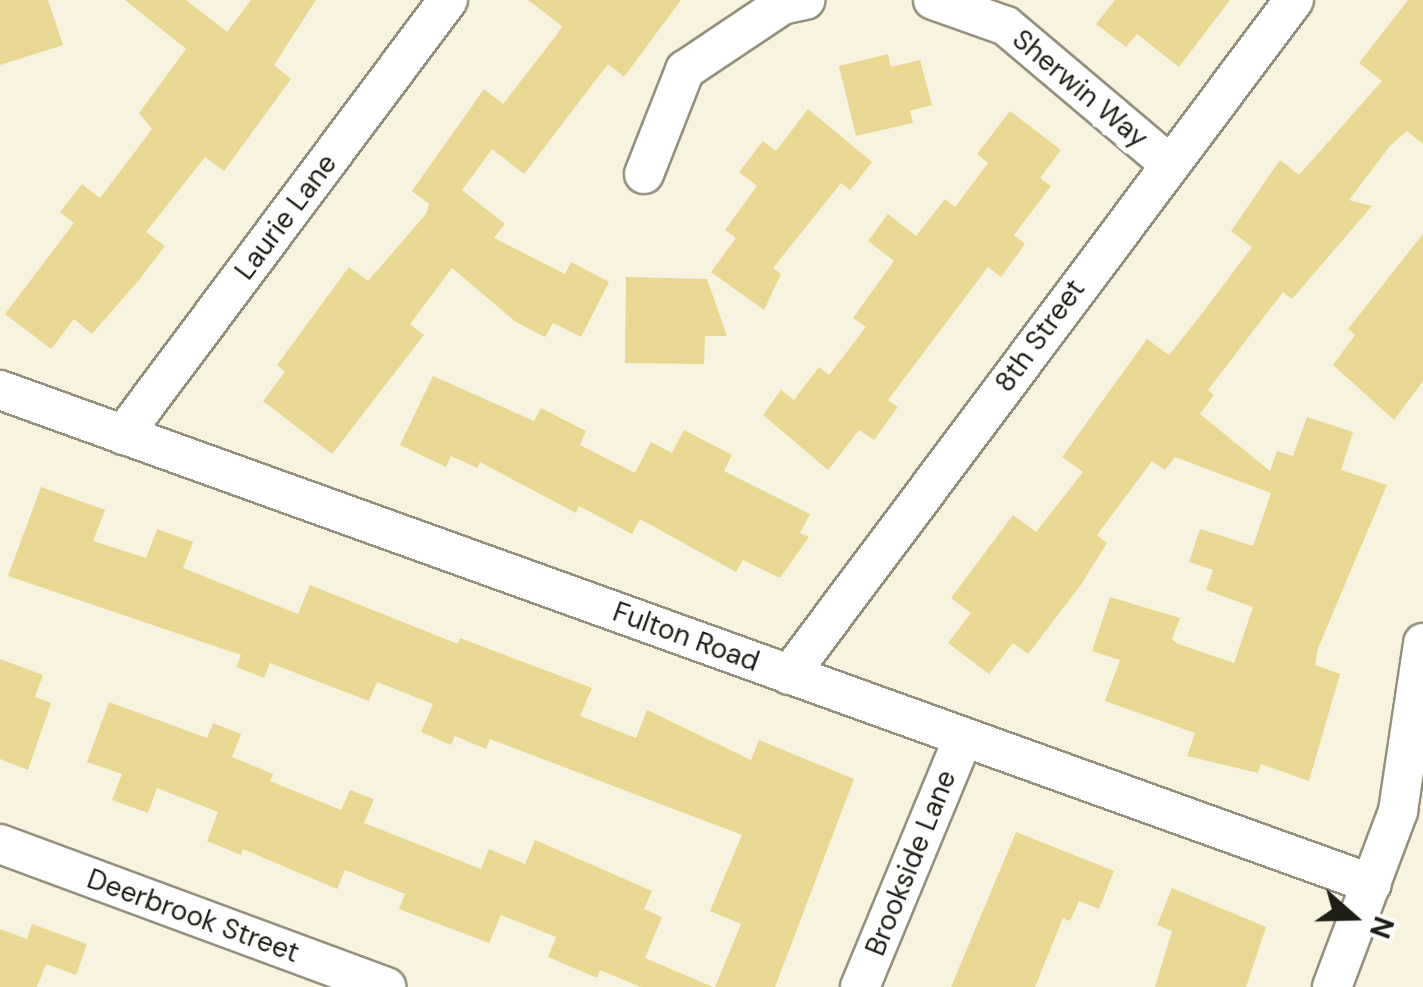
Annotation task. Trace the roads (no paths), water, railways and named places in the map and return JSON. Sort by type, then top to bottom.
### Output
[{"type":"street","name":"Laurie Lane","points":[[123,435],[448,0]]},
{"type":"street","points":[[644,174],[685,70],[782,5],[805,0]]},
{"type":"street","name":"Sherwin Way","points":[[933,0],[1006,26],[1168,163]]},
{"type":"street","name":"8th Street","points":[[789,675],[1168,163],[1294,0]]},
{"type":"street","name":"Fulton Road","points":[[0,390],[1372,884]]},
{"type":"street","points":[[1332,987],[1398,811],[1423,643]]},
{"type":"street","name":"Brookside Lane","points":[[860,987],[963,738]]},
{"type":"street","name":"Deerbrook Street","points":[[0,844],[332,978],[386,987]]}]
